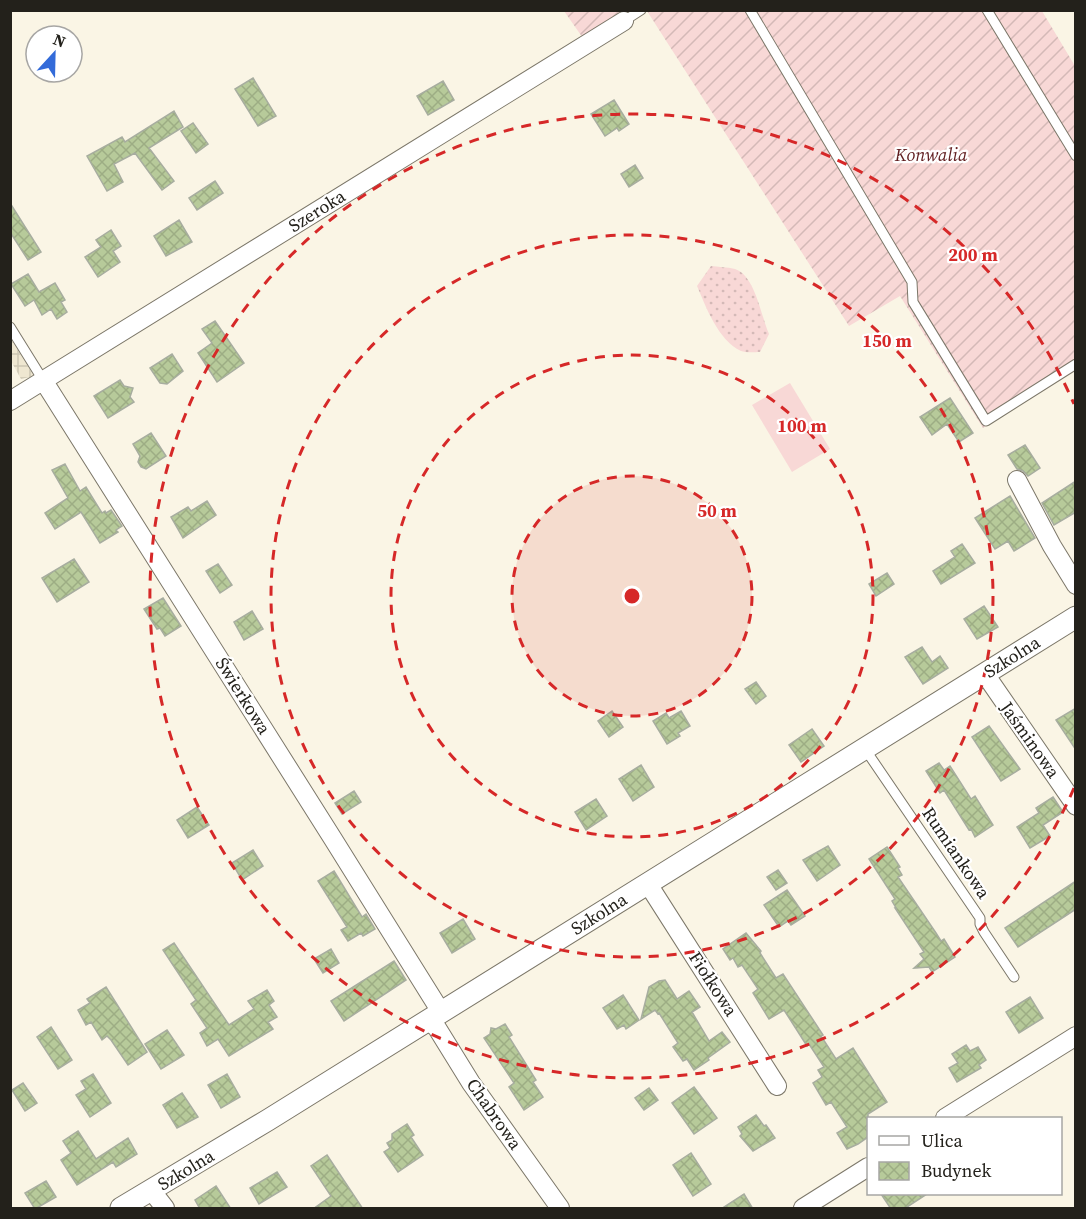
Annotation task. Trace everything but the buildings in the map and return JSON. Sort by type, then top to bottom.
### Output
[{"type":"street","name":"Szeroka","points":[[10,401],[624,21]]},
{"type":"street","name":"Świerkowa","points":[[43,380],[434,1016]]},
{"type":"street","points":[[1017,480],[1052,546],[1076,585]]},
{"type":"street","name":"Szkolna","points":[[121,1209],[1076,617]]},
{"type":"street","name":"Jaśminowa","points":[[985,674],[1076,806]]},
{"type":"street","name":"Fiołkowa","points":[[648,884],[777,1086]]},
{"type":"street","name":"Chabrowa","points":[[434,1016],[437,1028],[471,1083],[560,1209]]},
{"type":"street","points":[[948,1117],[1076,1036]]},
{"type":"street","points":[[803,1209],[867,1168]]},
{"type":"street","points":[[152,1190],[165,1209]]},
{"type":"lane","points":[[624,21],[640,10]]},
{"type":"lane","points":[[750,10],[912,282],[913,302],[986,421],[1076,364]]},
{"type":"lane","points":[[987,10],[1076,156]]},
{"type":"lane","points":[[10,327],[43,380]]},
{"type":"lane","name":"Rumiankowa","points":[[865,749],[980,918],[984,932],[1014,977]]},
{"type":"shaded area","points":[[10,338],[34,376],[21,379],[11,361]]},
{"type":"green space","points":[[564,11],[628,11],[585,41]]},
{"type":"green space","name":"Konwalia","points":[[647,11],[1042,11],[1075,66],[1075,371],[983,428],[900,296],[849,326]]},
{"type":"green space","points":[[711,266],[735,269],[748,279],[769,334],[760,352],[741,351],[719,331],[697,286]]},
{"type":"green space","points":[[790,383],[830,449],[792,472],[752,405]]}]
